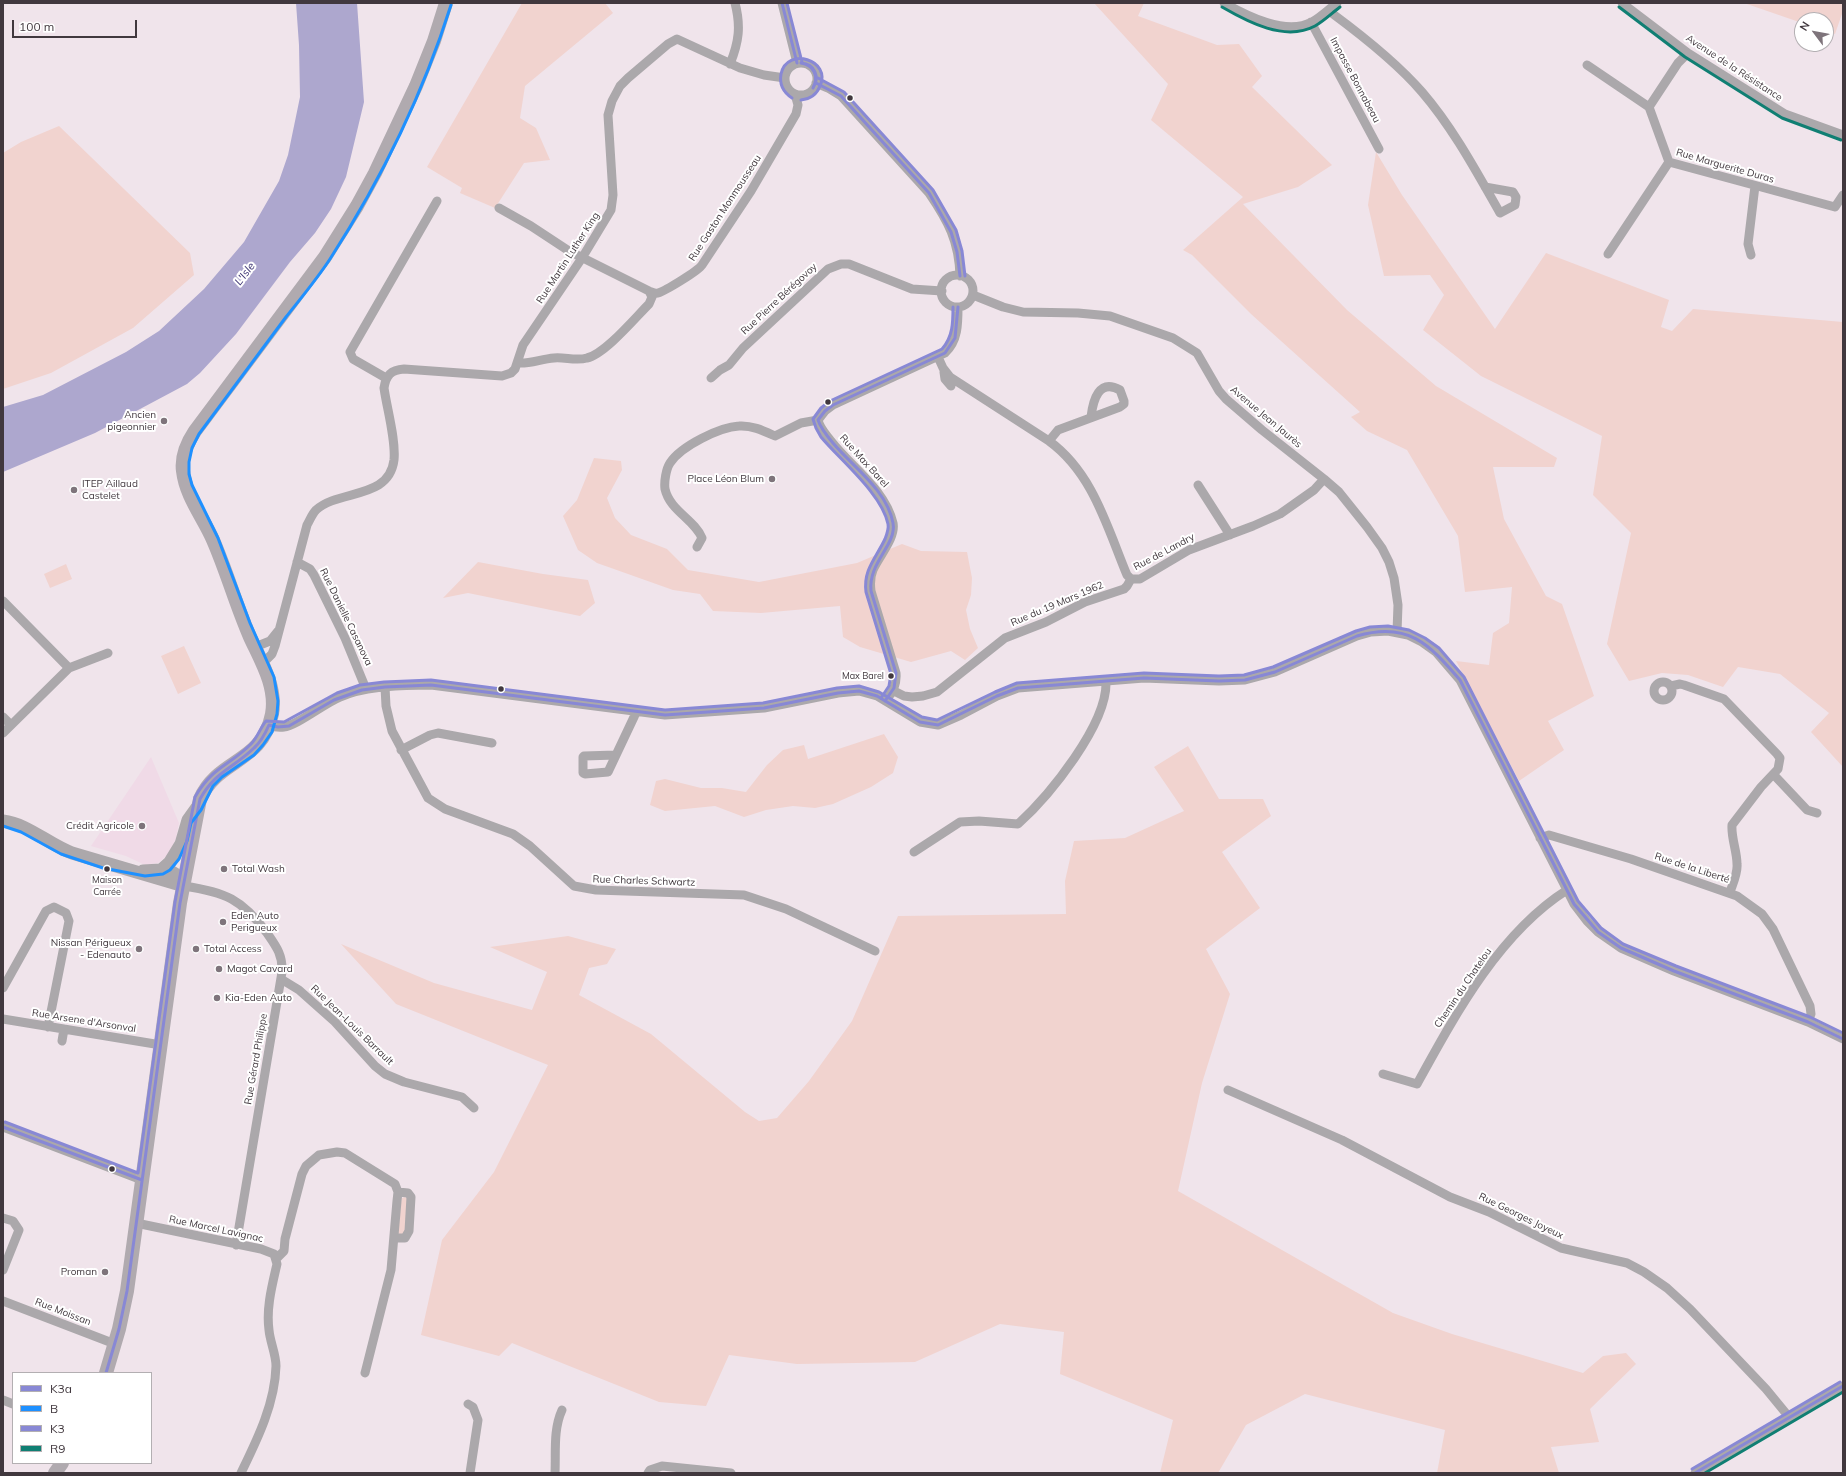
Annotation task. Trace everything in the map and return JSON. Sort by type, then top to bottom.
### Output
[{"type":"main road","points":[[106,1372],[116,1344],[127,1291],[184,886],[198,806],[203,791],[208,784],[227,767],[256,748],[266,733],[272,714],[273,694],[263,663],[245,625],[213,539],[190,498],[184,482],[182,469],[184,456],[188,443],[342,232],[375,173],[403,116],[426,61],[446,3]]},
{"type":"main road","points":[[161,870],[175,856],[181,844],[188,820],[198,806]]},
{"type":"main road","points":[[3,821],[19,825],[48,842],[72,853],[184,886]]},
{"type":"main road","points":[[124,868],[146,872],[168,870],[178,875],[184,886]]},
{"type":"main road","points":[[55,1473],[61,1464]]},
{"type":"street","points":[[730,64],[739,38],[739,25],[735,3]]},
{"type":"street","points":[[782,3],[797,63]]},
{"type":"street","points":[[1224,3],[1243,14],[1276,25],[1299,26],[1311,22],[1333,6]]},
{"type":"street","name":"Avenue de la Résistance","points":[[1622,3],[1688,53],[1785,114],[1843,135]]},
{"type":"street","points":[[1333,6],[1333,14],[1384,55],[1422,92],[1456,137],[1485,187]]},
{"type":"street","name":"Impasse Bonnabeau","points":[[1311,22],[1379,149]]},
{"type":"street","name":"Rue Martin Luther King","points":[[518,363],[523,345],[582,258],[611,210],[613,195],[608,116],[612,101],[620,86],[668,44],[678,39],[740,68],[764,75],[785,78]]},
{"type":"street","points":[[1588,66],[1649,107],[1678,63],[1688,53]]},
{"type":"street","points":[[797,63],[807,64],[814,70],[817,79],[814,88],[805,94],[795,94],[787,87],[785,78],[789,68],[797,63]]},
{"type":"street","points":[[816,84],[836,92],[845,99],[929,193],[939,208],[958,248],[960,276]]},
{"type":"street","name":"Rue Gaston Monmousseau","points":[[649,291],[655,293],[664,291],[698,271],[751,191],[796,114],[798,105],[795,94]]},
{"type":"street","name":"Rue Marguerite Duras","points":[[1649,107],[1669,162],[1835,207]]},
{"type":"street","points":[[1608,254],[1669,162]]},
{"type":"street","points":[[1751,255],[1748,244],[1755,186]]},
{"type":"street","points":[[1843,195],[1835,207],[1843,214]]},
{"type":"street","points":[[386,378],[353,359],[350,352],[437,201]]},
{"type":"street","points":[[263,663],[272,654],[307,526],[315,511],[330,500],[373,488],[384,480],[392,468],[394,452],[384,388],[386,378],[392,371],[404,369],[502,376],[511,373],[518,363],[529,364],[558,357],[577,359],[593,356],[606,347],[649,304],[652,297],[649,291],[582,258],[499,208]]},
{"type":"street","name":"Rue Pierre Bérégovoy","points":[[711,378],[720,370],[729,366],[743,348],[828,269],[841,264],[849,264],[912,288],[942,290]]},
{"type":"street","points":[[960,276],[969,281],[973,288],[972,295],[966,304],[958,307],[946,302],[942,290],[943,285],[950,278],[960,276]]},
{"type":"street","name":"Avenue Jean Jaurès","points":[[972,295],[1003,307],[1023,312],[1078,313],[1110,316],[1183,343],[1197,353],[1219,391],[1226,399],[1339,492],[1367,527],[1389,562],[1394,578],[1398,605],[1397,632]]},
{"type":"street","points":[[697,547],[702,538],[700,533],[679,512],[671,502],[665,490],[667,470],[674,458],[691,445],[719,432],[739,426],[750,427],[774,436],[801,423],[818,420],[825,411],[833,405],[938,357],[950,348],[954,341],[958,325],[958,307]]},
{"type":"street","points":[[938,357],[950,377],[1063,451],[1089,486],[1096,499],[1127,575],[1131,579]]},
{"type":"street","points":[[944,368],[945,379],[951,386]]},
{"type":"street","points":[[1049,441],[1058,430],[1091,417]]},
{"type":"street","name":"Rue Max Barel","points":[[818,420],[821,428],[840,452],[878,492],[891,518],[892,533],[873,570],[871,584],[896,673],[894,691]]},
{"type":"street","name":"Rue de Landry","points":[[1131,579],[1140,579],[1189,550],[1280,514],[1314,490],[1324,479]]},
{"type":"street","points":[[1198,485],[1230,535]]},
{"type":"street","name":"Rue Danielle Casanova","points":[[297,562],[310,569],[314,575],[345,638],[366,689]]},
{"type":"street","name":"Rue du 19 Mars 1962","points":[[894,691],[904,696],[912,697],[937,692],[1004,638],[1046,622],[1085,602],[1124,589],[1131,579]]},
{"type":"street","points":[[3,601],[69,668]]},
{"type":"street","points":[[255,647],[270,641],[280,628]]},
{"type":"street","points":[[269,725],[277,728],[286,727],[341,696],[366,689],[431,685],[665,715],[764,708],[850,691],[877,696],[920,722],[938,725],[997,696],[1018,688],[1144,678],[1219,681],[1245,680],[1275,672],[1357,636],[1371,632],[1397,632],[1422,642],[1436,652],[1460,680],[1566,890],[1574,904],[1598,932],[1621,948],[1674,971],[1808,1022],[1843,1039]]},
{"type":"street","points":[[3,733],[69,668],[108,652]]},
{"type":"street","points":[[914,852],[960,822],[979,821],[1018,824],[1058,781],[1078,751],[1097,717],[1103,700],[1106,681]]},
{"type":"street","points":[[1671,686],[1680,684],[1724,699],[1777,754],[1780,764],[1774,775],[1761,787],[1732,825],[1737,870],[1730,892]]},
{"type":"street","name":"Rue Charles Schwartz","points":[[385,687],[386,706],[392,731],[428,798],[445,809],[513,834],[530,846],[552,867],[578,888],[596,890],[744,895],[786,909],[875,951]]},
{"type":"street","points":[[886,701],[894,691]]},
{"type":"street","points":[[616,756],[636,712]]},
{"type":"street","points":[[3,717],[11,725]]},
{"type":"street","points":[[401,750],[430,735],[438,733],[492,743]]},
{"type":"street","points":[[1774,775],[1807,810],[1817,813]]},
{"type":"street","name":"Rue de la Liberté","points":[[1540,838],[1549,835],[1632,859],[1672,874],[1730,892],[1762,914],[1773,928],[1810,1006],[1811,1014],[1808,1022]]},
{"type":"street","name":"Rue Gérard Philippe","points":[[184,886],[228,896],[246,908],[256,918],[276,946],[283,961],[236,1245]]},
{"type":"street","name":"Chemin du Chatelou","points":[[1383,1074],[1417,1084],[1456,1016],[1490,965],[1535,914],[1566,890]]},
{"type":"street","points":[[3,988],[46,911],[50,908],[58,908],[66,913],[69,921],[48,1027]]},
{"type":"street","name":"Rue Jean-Louis Barrault","points":[[281,979],[299,990],[329,1016],[375,1066],[385,1074],[404,1082],[462,1097],[474,1108]]},
{"type":"street","name":"Rue Arsene d'Arsonval","points":[[3,1019],[161,1045]]},
{"type":"street","points":[[62,1041],[64,1029]]},
{"type":"street","name":"Rue Georges Joyeux","points":[[1228,1090],[1342,1140],[1450,1197],[1489,1212],[1560,1248],[1626,1263],[1644,1272],[1667,1288],[1690,1309],[1766,1389],[1789,1417]]},
{"type":"street","points":[[3,1128],[142,1180]]},
{"type":"street","points":[[241,1473],[259,1436],[273,1391],[276,1365],[269,1331],[268,1306],[277,1264],[276,1259],[284,1251],[285,1239],[302,1174],[306,1166],[319,1155],[329,1152],[345,1153],[391,1180],[395,1184],[398,1192],[391,1270],[365,1374]]},
{"type":"street","points":[[394,1238],[405,1238],[409,1232],[412,1197],[408,1192],[398,1192]]},
{"type":"street","points":[[3,1218],[13,1222],[19,1230],[3,1270]]},
{"type":"street","name":"Rue Marcel Lavignac","points":[[136,1223],[271,1252],[274,1254],[276,1259]]},
{"type":"street","name":"Rue Moissan","points":[[3,1301],[116,1344]]},
{"type":"street","points":[[1695,1473],[1843,1386]]},
{"type":"street","points":[[468,1404],[473,1407],[478,1420],[470,1473]]},
{"type":"street","points":[[555,1473],[556,1429],[557,1421],[562,1410]]},
{"type":"street","points":[[648,1473],[650,1470],[662,1466],[731,1473]]},
{"type":"shaded area","points":[[522,3],[605,3],[613,13],[525,86],[520,118],[536,128],[550,160],[524,163],[495,208],[460,193],[462,188],[427,167]]},
{"type":"shaded area","points":[[1094,3],[1144,3],[1138,16],[1217,45],[1239,44],[1262,76],[1252,87],[1332,165],[1298,187],[1243,204],[1347,310],[1436,386],[1557,458],[1554,467],[1493,467],[1504,519],[1546,596],[1562,604],[1594,696],[1548,721],[1564,750],[1519,781],[1456,661],[1489,665],[1493,633],[1509,623],[1512,587],[1465,592],[1458,536],[1407,450],[1367,431],[1351,417],[1360,412],[1251,314],[1192,255],[1183,250],[1243,197],[1151,120],[1168,84]]},
{"type":"shaded area","points":[[1744,3],[1843,3],[1843,11],[1835,34],[1834,12],[1794,12],[1794,20]]},
{"type":"shaded area","points":[[59,126],[190,253],[194,275],[133,328],[51,373],[3,389],[3,153],[21,142]]},
{"type":"shaded area","points":[[1376,152],[1402,195],[1495,329],[1546,253],[1669,300],[1661,327],[1672,331],[1693,309],[1843,322],[1843,767],[1811,732],[1829,713],[1780,674],[1738,667],[1723,687],[1688,675],[1662,673],[1629,681],[1607,644],[1631,533],[1593,495],[1602,436],[1481,376],[1423,330],[1444,295],[1430,275],[1384,276],[1368,205]]},
{"type":"shaded area","points":[[594,458],[621,461],[622,470],[607,498],[615,518],[631,535],[667,549],[688,570],[759,582],[857,563],[902,544],[921,551],[967,552],[972,578],[971,595],[966,610],[970,629],[978,648],[965,660],[951,651],[911,662],[860,647],[843,637],[840,606],[761,613],[713,611],[700,594],[673,590],[597,563],[578,550],[563,516],[577,500]]},
{"type":"shaded area","points":[[478,562],[543,574],[588,580],[595,603],[580,616],[468,593],[443,598]]},
{"type":"shaded area","points":[[66,564],[72,579],[50,588],[44,574]]},
{"type":"shaded area","points":[[184,646],[201,683],[178,694],[161,656]]},
{"type":"shaded area","points":[[884,734],[898,757],[893,773],[871,787],[833,804],[815,808],[793,806],[766,810],[744,817],[715,806],[665,811],[650,805],[656,781],[665,779],[701,788],[722,788],[746,792],[767,765],[783,750],[804,745],[808,759]]},
{"type":"shaded area","points":[[1188,746],[1219,799],[1263,799],[1271,816],[1222,852],[1260,908],[1206,949],[1230,994],[1202,1083],[1178,1191],[1393,1313],[1452,1334],[1583,1373],[1603,1356],[1626,1353],[1636,1364],[1590,1409],[1599,1442],[1551,1447],[1559,1473],[1437,1473],[1445,1430],[1305,1394],[1246,1425],[1218,1473],[1160,1473],[1173,1420],[1060,1374],[1064,1332],[1000,1324],[915,1362],[797,1364],[729,1355],[706,1406],[659,1402],[512,1343],[499,1356],[421,1335],[442,1240],[494,1172],[548,1065],[396,1004],[341,944],[434,983],[532,1010],[547,972],[490,947],[568,936],[616,949],[607,964],[589,968],[579,995],[651,1034],[745,1112],[759,1121],[777,1118],[809,1081],[852,1021],[898,916],[1066,914],[1065,881],[1074,841],[1125,838],[1184,811],[1154,767]]},
{"type":"shaded area","points":[[151,757],[179,823],[176,838],[169,854],[158,863],[145,865],[126,856],[91,846]]},
{"type":"shaded area","points":[[405,1197],[408,1199],[405,1233],[401,1235],[398,1233],[401,1202],[402,1198]]},
{"type":"water","name":"L'Isle","points":[[296,3],[357,3],[364,102],[346,177],[331,209],[315,233],[290,262],[236,334],[200,373],[187,384],[95,433],[3,472],[3,407],[43,395],[126,352],[159,331],[204,289],[244,242],[279,181],[288,155],[300,97],[299,45]]},
{"type":"transit line","name":"K3a","points":[[782,3],[797,63]]},
{"type":"transit line","name":"K3","points":[[787,3],[802,62]]},
{"type":"transit line","name":"B","points":[[3,826],[21,832],[61,854],[103,868],[145,876],[163,874],[170,870],[179,859],[187,841],[191,823],[201,810],[213,786],[222,777],[254,755],[272,732],[277,714],[278,701],[274,677],[250,623],[218,538],[192,485],[189,474],[189,462],[192,448],[199,434],[320,274],[349,229],[383,167],[414,104],[440,38],[451,5]]},
{"type":"transit line","name":"R9","points":[[1222,7],[1255,24],[1279,31],[1291,32],[1315,26],[1340,7]]},
{"type":"transit line","name":"R9","points":[[1619,7],[1685,57],[1782,118],[1841,140]]},
{"type":"transit line","name":"K3","points":[[792,98],[782,88],[781,74],[785,65],[791,60],[807,60],[815,63],[820,69],[822,77],[819,89],[815,94],[807,99],[801,100]]},
{"type":"transit line","name":"K3a","points":[[801,63],[809,66],[814,72],[815,84],[813,88]]},
{"type":"transit line","name":"K3a","points":[[801,63],[810,66],[815,72],[816,80],[813,88]]},
{"type":"transit line","name":"K3","points":[[818,78],[844,92],[933,190],[956,230],[962,251],[965,276]]},
{"type":"transit line","name":"K3a","points":[[816,83],[841,96],[929,193],[951,232],[957,252],[960,276]]},
{"type":"transit line","name":"K3","points":[[881,698],[889,686],[891,674],[866,592],[866,577],[886,535],[888,524],[878,501],[869,489],[821,437],[813,419],[821,408],[830,401],[942,349],[950,334],[953,307]]},
{"type":"transit line","name":"K3a","points":[[885,701],[894,688],[896,673],[871,591],[871,581],[874,571],[891,539],[893,523],[890,511],[877,490],[841,452],[822,429],[818,420],[825,411],[833,405],[945,353],[955,338],[958,307]]},
{"type":"transit line","name":"K3","points":[[5,1122],[138,1173],[175,902],[195,797],[201,787],[214,773],[251,744],[266,721],[284,722],[337,693],[360,685],[384,682],[431,680],[665,710],[763,703],[837,688],[859,686],[879,692],[922,717],[937,720],[1017,683],[1144,673],[1219,676],[1244,675],[1273,667],[1356,631],[1370,627],[1388,626],[1409,630],[1425,638],[1439,648],[1464,677],[1578,901],[1601,928],[1623,944],[1676,966],[1810,1017],[1843,1033]]},
{"type":"transit line","name":"K3a","points":[[269,725],[278,727],[289,726],[334,700],[362,690],[385,687],[431,685],[665,715],[764,708],[838,693],[859,691],[877,696],[920,722],[938,725],[997,696],[1018,688],[1144,678],[1219,681],[1245,680],[1275,672],[1357,636],[1375,632],[1390,631],[1404,634],[1427,646],[1460,680],[1574,904],[1598,932],[1621,948],[1674,971],[1808,1022],[1843,1039]]},
{"type":"transit line","name":"K3a","points":[[106,1372],[119,1329],[127,1291],[180,903],[200,799],[218,776],[256,746],[263,738],[269,725]]},
{"type":"transit line","name":"K3a","points":[[3,1127],[142,1180]]},
{"type":"transit line","name":"K3","points":[[1692,1469],[1840,1382]]},
{"type":"transit line","name":"K3a","points":[[1695,1473],[1843,1386]]},
{"type":"transit line","name":"R9","points":[[1705,1473],[1843,1392]]},
{"type":"place","name":"Ancien pigeonnier","points":[[164,421]]},
{"type":"place","name":"Place Léon Blum","points":[[772,479]]},
{"type":"place","name":"ITEP Aillaud Castelet","points":[[74,490]]},
{"type":"place","name":"Max Barel","points":[[891,676]]},
{"type":"place","name":"Crédit Agricole","points":[[142,826]]},
{"type":"place","name":"Maison Carrée","points":[[107,869]]},
{"type":"place","name":"Total Wash","points":[[224,869]]},
{"type":"place","name":"Eden Auto Perigueux","points":[[223,922]]},
{"type":"place","name":"Nissan Périgueux - Edenauto","points":[[139,949]]},
{"type":"place","name":"Total Access","points":[[196,949]]},
{"type":"place","name":"Magot Cavard","points":[[219,969]]},
{"type":"place","name":"Kia-Eden Auto","points":[[217,998]]},
{"type":"place","name":"Proman","points":[[105,1272]]}]
